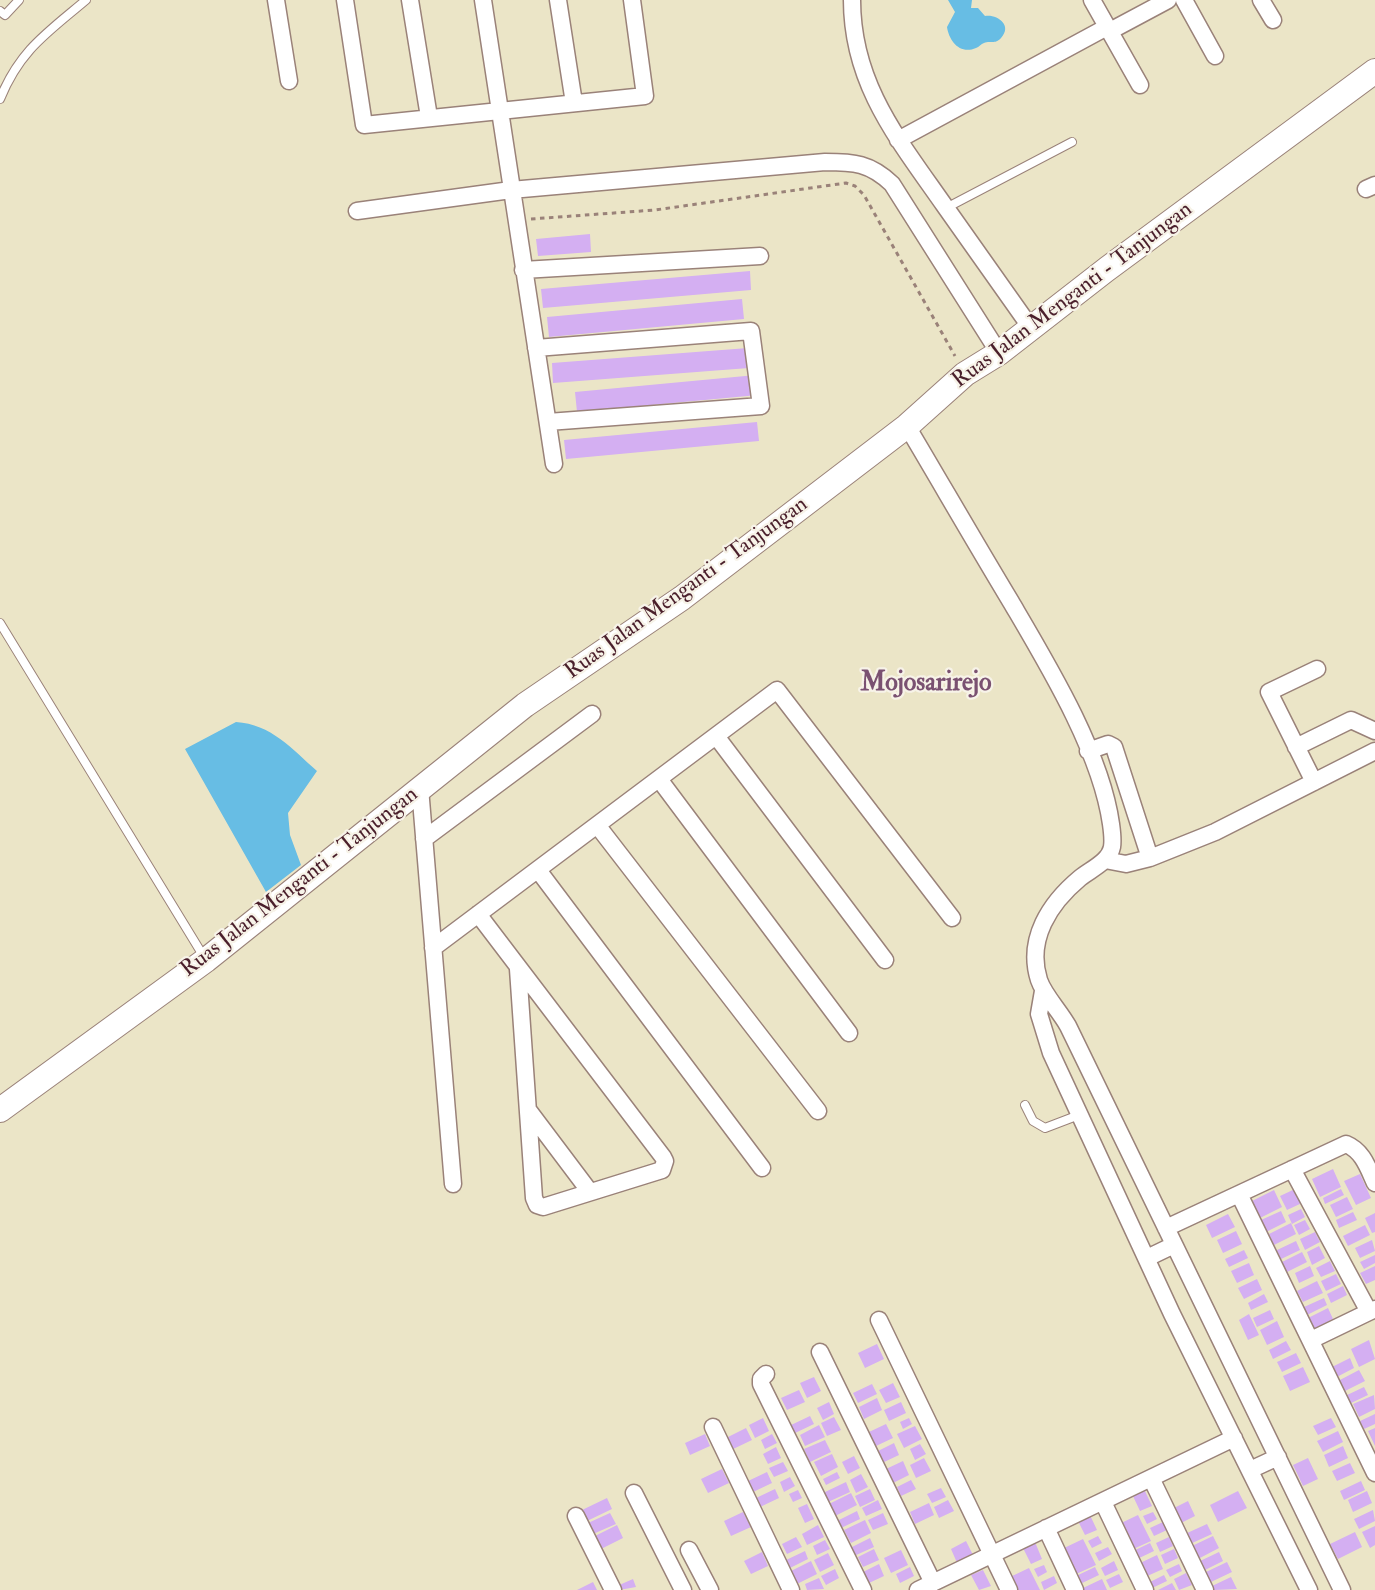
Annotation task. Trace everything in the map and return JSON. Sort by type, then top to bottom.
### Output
[{"type":"main road","name":"Ruas Jalan Menganti - Tanjungan","points":[[4,1101],[206,960],[525,705],[682,598],[907,426],[965,374],[999,352],[1375,71]]},
{"type":"street","points":[[276,0],[289,81]]},
{"type":"street","points":[[345,0],[364,125],[645,96],[632,0]]},
{"type":"street","points":[[410,0],[429,117]]},
{"type":"street","points":[[483,0],[554,464]]},
{"type":"street","points":[[558,0],[574,103]]},
{"type":"street","points":[[852,0],[858,54],[864,76],[884,119],[1030,328]]},
{"type":"street","points":[[1092,0],[1140,85]]},
{"type":"street","points":[[898,140],[1168,0]]},
{"type":"street","points":[[1184,0],[1215,56]]},
{"type":"street","points":[[1261,0],[1273,20]]},
{"type":"street","points":[[357,212],[511,190],[825,162],[866,165],[879,171],[892,184],[999,352]]},
{"type":"street","points":[[523,270],[760,256]]},
{"type":"street","points":[[536,348],[751,331],[761,406],[548,422]]},
{"type":"street","points":[[907,426],[1054,676],[1098,774],[1111,824],[1112,847],[1105,860],[1052,905],[1042,921],[1035,963],[1043,991],[1063,1016],[1342,1590]]},
{"type":"street","points":[[1314,782],[1269,692],[1317,669]]},
{"type":"street","points":[[434,948],[777,690],[952,918]]},
{"type":"street","points":[[424,839],[592,714]]},
{"type":"street","points":[[1296,747],[1351,720],[1375,731]]},
{"type":"street","points":[[716,736],[885,960]]},
{"type":"street","points":[[1088,751],[1108,744],[1114,747],[1150,858]]},
{"type":"street","points":[[1105,860],[1126,864],[1150,858],[1215,832],[1375,751]]},
{"type":"street","points":[[659,779],[849,1033]]},
{"type":"street","points":[[420,788],[453,1184]]},
{"type":"street","points":[[597,825],[818,1111]]},
{"type":"street","points":[[538,870],[762,1168]]},
{"type":"street","points":[[478,914],[665,1161],[662,1170],[543,1207],[537,1204],[534,1198],[518,969]]},
{"type":"street","points":[[1043,991],[1039,1014],[1051,1053],[1147,1258],[1309,1590]]},
{"type":"street","points":[[529,1111],[590,1192]]},
{"type":"street","points":[[1166,1228],[1346,1144],[1354,1148],[1363,1158],[1375,1183]]},
{"type":"street","points":[[1292,1169],[1372,1311],[1311,1340]]},
{"type":"street","points":[[1239,1194],[1375,1473]]},
{"type":"street","points":[[1147,1258],[1174,1245]]},
{"type":"street","points":[[879,1320],[1009,1590]]},
{"type":"street","points":[[820,1352],[933,1586],[991,1554],[1152,1480],[1234,1438]]},
{"type":"street","points":[[766,1374],[761,1378],[761,1384],[863,1590]]},
{"type":"street","points":[[713,1427],[791,1590]]},
{"type":"street","points":[[1250,1470],[1278,1457]]},
{"type":"street","points":[[1152,1480],[1205,1590]]},
{"type":"street","points":[[634,1493],[683,1590]]},
{"type":"street","points":[[1103,1502],[1145,1590]]},
{"type":"street","points":[[576,1516],[613,1590]]},
{"type":"street","points":[[1046,1528],[1075,1590]]},
{"type":"street","points":[[689,1550],[710,1590]]},
{"type":"lane","points":[[0,11],[4,15],[19,0]]},
{"type":"lane","points":[[0,99],[9,77],[26,51],[86,0]]},
{"type":"lane","points":[[946,208],[1072,142]]},
{"type":"lane","points":[[0,623],[206,960]]},
{"type":"lane","points":[[1025,1105],[1033,1121],[1045,1128],[1079,1114]]},
{"type":"path","points":[[516,220],[655,210],[846,183],[855,186],[864,195],[965,374]]},
{"type":"water","points":[[948,0],[972,0],[971,8],[978,8],[985,16],[1002,21],[1005,29],[1001,38],[997,41],[983,43],[970,50],[960,48],[953,42],[948,32],[947,27],[955,12]]},
{"type":"water","points":[[236,722],[260,727],[280,739],[317,771],[288,813],[290,835],[301,865],[266,892],[185,749]]},
{"type":"building","points":[[590,234],[591,252],[538,256],[536,239]]},
{"type":"building","points":[[750,271],[751,290],[543,308],[541,289]]},
{"type":"building","points":[[742,299],[744,319],[549,337],[547,317]]},
{"type":"building","points":[[748,348],[749,368],[553,383],[552,363]]},
{"type":"building","points":[[756,375],[758,395],[577,412],[575,392]]},
{"type":"building","points":[[757,422],[759,441],[566,459],[564,440]]},
{"type":"building","points":[[1333,1169],[1341,1187],[1320,1197],[1312,1179]]},
{"type":"building","points":[[1360,1174],[1371,1198],[1356,1205],[1344,1181]]},
{"type":"building","points":[[1295,1189],[1302,1203],[1287,1210],[1280,1196]]},
{"type":"building","points":[[1341,1189],[1344,1195],[1325,1204],[1323,1198]]},
{"type":"building","points":[[1274,1190],[1282,1207],[1260,1218],[1252,1201]]},
{"type":"building","points":[[1347,1197],[1353,1209],[1336,1217],[1330,1205]]},
{"type":"building","points":[[1301,1209],[1305,1217],[1292,1224],[1288,1215]]},
{"type":"building","points":[[1281,1211],[1286,1222],[1266,1232],[1261,1220]]},
{"type":"building","points":[[1353,1212],[1357,1220],[1339,1228],[1336,1220]]},
{"type":"building","points":[[1375,1213],[1375,1232],[1372,1233],[1365,1218]]},
{"type":"building","points":[[1228,1214],[1235,1227],[1212,1238],[1206,1225]]},
{"type":"building","points":[[1305,1220],[1310,1229],[1299,1235],[1294,1225]]},
{"type":"building","points":[[1291,1223],[1296,1234],[1274,1245],[1269,1234]]},
{"type":"building","points":[[1365,1225],[1370,1235],[1348,1246],[1343,1236]]},
{"type":"building","points":[[1236,1231],[1242,1244],[1223,1253],[1217,1240]]},
{"type":"building","points":[[1315,1232],[1320,1242],[1305,1250],[1300,1239]]},
{"type":"building","points":[[1372,1240],[1375,1251],[1360,1258],[1355,1248]]},
{"type":"building","points":[[1296,1241],[1300,1250],[1279,1260],[1275,1251]]},
{"type":"building","points":[[1319,1246],[1325,1258],[1312,1265],[1307,1252]]},
{"type":"building","points":[[1244,1250],[1248,1258],[1229,1267],[1225,1259]]},
{"type":"building","points":[[1302,1252],[1307,1262],[1287,1272],[1282,1262]]},
{"type":"building","points":[[1375,1255],[1375,1263],[1364,1269],[1360,1262]]},
{"type":"building","points":[[1330,1261],[1335,1271],[1321,1277],[1316,1268]]},
{"type":"building","points":[[1249,1263],[1254,1275],[1237,1283],[1231,1271]]},
{"type":"building","points":[[1310,1266],[1314,1276],[1299,1283],[1295,1273]]},
{"type":"building","points":[[1375,1266],[1375,1280],[1366,1284],[1360,1273]]},
{"type":"building","points":[[1336,1274],[1341,1284],[1326,1291],[1321,1281]]},
{"type":"building","points":[[1257,1279],[1262,1290],[1244,1299],[1238,1288]]},
{"type":"building","points":[[1317,1281],[1323,1293],[1303,1302],[1297,1291]]},
{"type":"building","points":[[1343,1286],[1347,1295],[1331,1303],[1327,1294]]},
{"type":"building","points":[[1264,1294],[1268,1302],[1251,1310],[1248,1303]]},
{"type":"building","points":[[1324,1298],[1327,1305],[1307,1315],[1304,1307]]},
{"type":"building","points":[[1328,1308],[1333,1319],[1314,1329],[1308,1318]]},
{"type":"building","points":[[1270,1310],[1274,1319],[1257,1327],[1253,1318]]},
{"type":"building","points":[[1249,1314],[1259,1335],[1248,1340],[1239,1320]]},
{"type":"building","points":[[1277,1321],[1284,1337],[1267,1345],[1260,1330]]},
{"type":"building","points":[[1369,1340],[1375,1359],[1359,1367],[1351,1349]]},
{"type":"building","points":[[1286,1341],[1291,1350],[1273,1359],[1269,1350]]},
{"type":"building","points":[[877,1344],[884,1359],[865,1368],[858,1353]]},
{"type":"building","points":[[1296,1353],[1301,1363],[1282,1372],[1277,1362]]},
{"type":"building","points":[[1350,1358],[1354,1368],[1333,1379],[1328,1369]]},
{"type":"building","points":[[1303,1367],[1310,1382],[1290,1391],[1283,1376]]},
{"type":"building","points":[[1359,1370],[1365,1381],[1343,1392],[1338,1381]]},
{"type":"building","points":[[814,1377],[821,1391],[807,1398],[800,1383]]},
{"type":"building","points":[[893,1383],[900,1397],[886,1403],[879,1390]]},
{"type":"building","points":[[872,1384],[877,1394],[858,1403],[853,1393]]},
{"type":"building","points":[[1364,1387],[1368,1395],[1349,1404],[1345,1396]]},
{"type":"building","points":[[799,1390],[805,1402],[787,1410],[781,1398]]},
{"type":"building","points":[[1374,1395],[1375,1409],[1359,1417],[1353,1404]]},
{"type":"building","points":[[877,1398],[882,1410],[864,1419],[859,1407]]},
{"type":"building","points":[[829,1402],[834,1414],[823,1420],[817,1408]]},
{"type":"building","points":[[901,1402],[906,1413],[889,1421],[884,1410]]},
{"type":"building","points":[[1375,1414],[1375,1424],[1364,1429],[1360,1421]]},
{"type":"building","points":[[810,1416],[814,1424],[793,1434],[789,1426]]},
{"type":"building","points":[[834,1417],[841,1430],[827,1436],[821,1423]]},
{"type":"building","points":[[763,1418],[769,1431],[755,1438],[749,1425]]},
{"type":"building","points":[[909,1418],[912,1424],[903,1429],[900,1422]]},
{"type":"building","points":[[1331,1418],[1336,1427],[1318,1435],[1313,1426]]},
{"type":"building","points":[[886,1424],[893,1438],[876,1446],[869,1432]]},
{"type":"building","points":[[819,1425],[825,1437],[805,1446],[800,1435]]},
{"type":"building","points":[[915,1426],[922,1439],[904,1448],[897,1434]]},
{"type":"building","points":[[746,1428],[752,1440],[729,1451],[724,1439]]},
{"type":"building","points":[[1375,1428],[1375,1446],[1368,1431]]},
{"type":"building","points":[[1338,1431],[1343,1442],[1323,1452],[1317,1441]]},
{"type":"building","points":[[705,1434],[710,1446],[690,1455],[685,1443]]},
{"type":"building","points":[[772,1434],[777,1443],[765,1449],[761,1440]]},
{"type":"building","points":[[825,1440],[831,1452],[810,1462],[804,1449]]},
{"type":"building","points":[[894,1443],[899,1455],[882,1463],[876,1452]]},
{"type":"building","points":[[920,1444],[926,1454],[915,1460],[910,1449]]},
{"type":"building","points":[[1343,1446],[1348,1458],[1329,1467],[1324,1455]]},
{"type":"building","points":[[776,1447],[781,1458],[768,1464],[763,1454]]},
{"type":"building","points":[[832,1454],[838,1467],[821,1476],[814,1462]]},
{"type":"building","points":[[854,1456],[860,1468],[848,1474],[842,1462]]},
{"type":"building","points":[[924,1458],[931,1471],[916,1478],[910,1465]]},
{"type":"building","points":[[1308,1458],[1318,1479],[1303,1486],[1293,1465]]},
{"type":"building","points":[[903,1461],[909,1475],[893,1483],[886,1469]]},
{"type":"building","points":[[783,1462],[788,1471],[774,1477],[769,1468]]},
{"type":"building","points":[[1350,1463],[1355,1473],[1337,1481],[1332,1471]]},
{"type":"building","points":[[722,1469],[729,1483],[708,1493],[701,1479]]},
{"type":"building","points":[[767,1472],[772,1483],[751,1493],[746,1482]]},
{"type":"building","points":[[837,1472],[840,1478],[826,1485],[823,1479]]},
{"type":"building","points":[[861,1474],[868,1487],[856,1493],[850,1480]]},
{"type":"building","points":[[790,1477],[795,1486],[784,1492],[780,1482]]},
{"type":"building","points":[[911,1480],[916,1489],[901,1496],[897,1487]]},
{"type":"building","points":[[1361,1481],[1365,1490],[1344,1500],[1340,1491]]},
{"type":"building","points":[[846,1482],[850,1492],[828,1502],[823,1493]]},
{"type":"building","points":[[941,1488],[946,1497],[932,1503],[927,1494]]},
{"type":"building","points":[[775,1489],[779,1498],[760,1507],[756,1498]]},
{"type":"building","points":[[870,1489],[875,1500],[860,1507],[855,1496]]},
{"type":"building","points":[[1144,1489],[1152,1506],[1140,1511],[1132,1494]]},
{"type":"building","points":[[798,1490],[802,1498],[793,1502],[789,1494]]},
{"type":"building","points":[[1238,1491],[1247,1508],[1218,1522],[1210,1505]]},
{"type":"building","points":[[1367,1491],[1372,1503],[1353,1512],[1348,1500]]},
{"type":"building","points":[[851,1493],[857,1505],[835,1516],[829,1504]]},
{"type":"building","points":[[607,1498],[612,1509],[587,1521],[582,1510]]},
{"type":"building","points":[[878,1500],[882,1509],[866,1516],[862,1508]]},
{"type":"building","points":[[948,1500],[954,1511],[939,1518],[934,1507]]},
{"type":"building","points":[[1188,1501],[1195,1516],[1177,1525],[1170,1510]]},
{"type":"building","points":[[929,1503],[934,1515],[915,1524],[910,1512]]},
{"type":"building","points":[[807,1504],[814,1519],[805,1523],[798,1508]]},
{"type":"building","points":[[1373,1510],[1375,1521],[1359,1529],[1354,1519]]},
{"type":"building","points":[[857,1511],[860,1519],[841,1528],[837,1521]]},
{"type":"building","points":[[743,1512],[751,1527],[731,1536],[724,1521]]},
{"type":"building","points":[[1153,1512],[1157,1519],[1147,1524],[1143,1516]]},
{"type":"building","points":[[610,1513],[616,1524],[593,1534],[588,1523]]},
{"type":"building","points":[[883,1513],[888,1524],[873,1530],[868,1520]]},
{"type":"building","points":[[1089,1513],[1097,1530],[1085,1535],[1077,1519]]},
{"type":"building","points":[[1138,1515],[1151,1541],[1129,1551],[1117,1525]]},
{"type":"building","points":[[865,1520],[871,1533],[851,1543],[844,1530]]},
{"type":"building","points":[[1163,1522],[1167,1530],[1154,1536],[1150,1528]]},
{"type":"building","points":[[1207,1524],[1212,1534],[1190,1544],[1185,1534]]},
{"type":"building","points":[[617,1525],[623,1538],[601,1549],[595,1536]]},
{"type":"building","points":[[818,1525],[824,1537],[807,1545],[802,1534]]},
{"type":"building","points":[[1375,1526],[1375,1545],[1370,1548],[1362,1532]]},
{"type":"building","points":[[1355,1532],[1362,1547],[1338,1559],[1330,1544]]},
{"type":"building","points":[[1098,1536],[1102,1543],[1092,1548],[1088,1541]]},
{"type":"building","points":[[1213,1536],[1219,1548],[1198,1559],[1192,1546]]},
{"type":"building","points":[[796,1537],[802,1547],[787,1554],[782,1544]]},
{"type":"building","points":[[1169,1537],[1173,1546],[1160,1552],[1156,1543]]},
{"type":"building","points":[[870,1538],[874,1547],[854,1556],[850,1548]]},
{"type":"building","points":[[1083,1539],[1096,1565],[1074,1575],[1062,1549]]},
{"type":"building","points":[[825,1540],[830,1549],[817,1555],[813,1546]]},
{"type":"building","points":[[966,1541],[974,1557],[958,1565],[951,1549]]},
{"type":"building","points":[[1035,1542],[1042,1559],[1031,1564],[1023,1548]]},
{"type":"building","points":[[1150,1543],[1154,1551],[1133,1561],[1129,1553]]},
{"type":"building","points":[[1108,1547],[1112,1554],[1099,1561],[1095,1553]]},
{"type":"building","points":[[874,1549],[879,1560],[863,1567],[858,1557]]},
{"type":"building","points":[[1174,1549],[1178,1558],[1165,1564],[1161,1555]]},
{"type":"building","points":[[901,1550],[908,1565],[891,1573],[884,1558]]},
{"type":"building","points":[[805,1551],[808,1559],[788,1569],[784,1561]]},
{"type":"building","points":[[762,1552],[768,1566],[751,1574],[744,1561]]},
{"type":"building","points":[[1219,1552],[1223,1561],[1203,1571],[1198,1562]]},
{"type":"building","points":[[828,1553],[834,1565],[820,1572],[814,1560]]},
{"type":"building","points":[[1157,1555],[1163,1569],[1145,1577],[1138,1564]]},
{"type":"building","points":[[811,1561],[817,1574],[797,1584],[791,1571]]},
{"type":"building","points":[[1114,1561],[1118,1570],[1105,1576],[1101,1568]]},
{"type":"building","points":[[1227,1562],[1232,1572],[1211,1582],[1206,1572]]},
{"type":"building","points":[[879,1564],[884,1576],[869,1583],[863,1572]]},
{"type":"building","points":[[1179,1564],[1182,1571],[1170,1577],[1166,1570]]},
{"type":"building","points":[[1044,1565],[1047,1572],[1038,1577],[1034,1569]]},
{"type":"building","points":[[910,1567],[914,1576],[900,1583],[896,1574]]},
{"type":"building","points":[[1095,1567],[1099,1575],[1078,1585],[1074,1577]]},
{"type":"building","points":[[1029,1568],[1040,1590],[1013,1590],[1008,1578]]},
{"type":"building","points":[[835,1569],[839,1578],[826,1585],[821,1576]]},
{"type":"building","points":[[983,1570],[991,1586],[979,1590],[971,1575]]},
{"type":"building","points":[[1186,1573],[1192,1585],[1179,1590],[1174,1579]]},
{"type":"building","points":[[1119,1574],[1123,1582],[1110,1588],[1106,1580]]},
{"type":"building","points":[[1164,1575],[1167,1581],[1148,1590],[1146,1584]]},
{"type":"building","points":[[1054,1576],[1057,1583],[1044,1590],[1041,1582]]},
{"type":"building","points":[[1231,1577],[1237,1589],[1214,1590],[1212,1586]]},
{"type":"building","points":[[819,1578],[824,1589],[807,1590],[805,1584]]},
{"type":"building","points":[[633,1579],[636,1587],[619,1590],[617,1586]]},
{"type":"building","points":[[1102,1579],[1107,1590],[1084,1590],[1083,1588]]},
{"type":"building","points":[[593,1582],[597,1590],[577,1590]]},
{"type":"building","points":[[1172,1583],[1176,1590],[1158,1590]]},
{"type":"district","name":"Mojosarirejo","points":[[926,684]]}]
